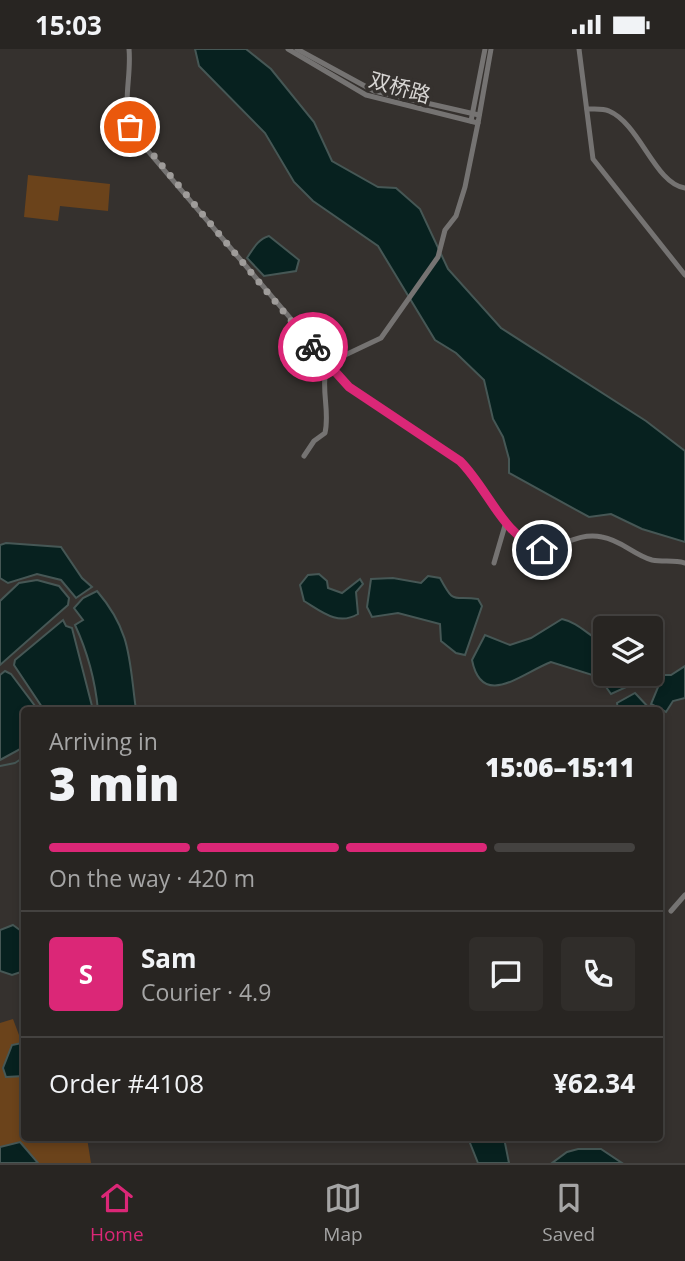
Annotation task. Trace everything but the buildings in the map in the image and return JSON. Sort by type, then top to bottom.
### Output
[{"type":"street","points":[[129,49],[131,65],[126,114],[136,137],[349,387],[460,461],[475,477],[506,522],[527,544],[542,550],[558,548],[585,535],[594,536],[621,544],[651,559],[685,562]]},
{"type":"street","name":"双桥路","points":[[288,49],[366,95],[475,122]]},
{"type":"street","points":[[297,49],[373,92],[476,114]]},
{"type":"street","points":[[329,364],[381,338],[438,257],[445,230],[456,216],[465,187],[485,49]]},
{"type":"street","points":[[476,114],[491,49]]},
{"type":"street","points":[[579,49],[593,159],[685,275]]},
{"type":"street","points":[[587,109],[609,111],[617,117],[642,142],[672,184],[685,188]]},
{"type":"street","points":[[304,456],[314,441],[325,433],[328,417],[323,390],[329,364]]},
{"type":"street","points":[[494,563],[506,522]]},
{"type":"street","points":[[671,911],[685,895]]},
{"type":"shaded area","points":[[28,175],[110,184],[108,211],[60,206],[58,221],[24,217]]},
{"type":"shaded area","points":[[13,1019],[21,1040],[21,1043],[11,1045],[21,1075],[21,1141],[87,1141],[91,1163],[38,1163],[20,1142],[0,1147],[0,1023]]},
{"type":"water","points":[[195,49],[246,49],[271,69],[314,122],[332,161],[378,187],[396,188],[420,209],[448,269],[501,328],[646,421],[685,451],[685,542],[642,529],[611,514],[589,517],[509,473],[509,459],[503,437],[493,419],[484,380],[456,353],[435,340],[378,246],[313,201],[294,182],[265,133],[199,66]]},
{"type":"water","points":[[269,236],[299,260],[296,271],[264,276],[247,258],[259,242]]},
{"type":"water","points":[[6,543],[61,547],[82,578],[92,587],[76,598],[61,580],[37,574],[8,583],[0,578],[0,545]]},
{"type":"water","points":[[319,574],[327,581],[328,588],[342,593],[360,579],[363,584],[356,592],[358,614],[344,619],[337,618],[304,601],[300,585],[308,575]]},
{"type":"water","points":[[428,576],[440,578],[454,597],[478,599],[482,606],[465,655],[456,653],[441,641],[440,624],[398,613],[372,617],[367,607],[371,579],[393,578],[421,583]]},
{"type":"water","points":[[37,580],[59,586],[69,598],[68,605],[0,665],[0,601],[19,583]]},
{"type":"water","points":[[97,591],[117,620],[130,661],[136,707],[98,707],[90,666],[75,625],[83,620],[74,608],[83,598]]},
{"type":"water","points":[[562,619],[573,623],[593,637],[593,675],[551,662],[494,686],[484,683],[477,675],[472,660],[485,635],[510,645],[531,638]]},
{"type":"water","points":[[63,620],[66,626],[72,628],[92,707],[42,707],[14,665],[15,660]]},
{"type":"water","points":[[685,666],[685,698],[673,701],[666,712],[663,707],[651,704],[658,686],[663,686],[663,675],[671,675]]},
{"type":"water","points":[[5,671],[11,674],[36,707],[21,707],[21,749],[0,760],[0,675]]},
{"type":"water","points":[[605,686],[629,686],[611,694]]},
{"type":"water","points":[[635,693],[648,707],[618,707],[617,703]]},
{"type":"water","points":[[13,925],[21,931],[21,972],[12,975],[0,971],[0,930]]},
{"type":"water","points":[[21,1043],[21,1076],[6,1077],[3,1068],[12,1045]]},
{"type":"water","points":[[469,1141],[505,1141],[509,1163],[478,1163]]},
{"type":"water","points":[[20,1142],[38,1163],[0,1163],[0,1147]]},
{"type":"water","points":[[601,1149],[622,1163],[552,1163],[567,1152]]},
{"type":"waterway","points":[[0,766],[21,759]]},
{"type":"way so far","points":[[130,127],[298,325],[313,347]]},
{"type":"route","points":[[313,347],[349,387],[384,413],[460,461],[475,477],[514,533],[527,544],[542,550]]}]
